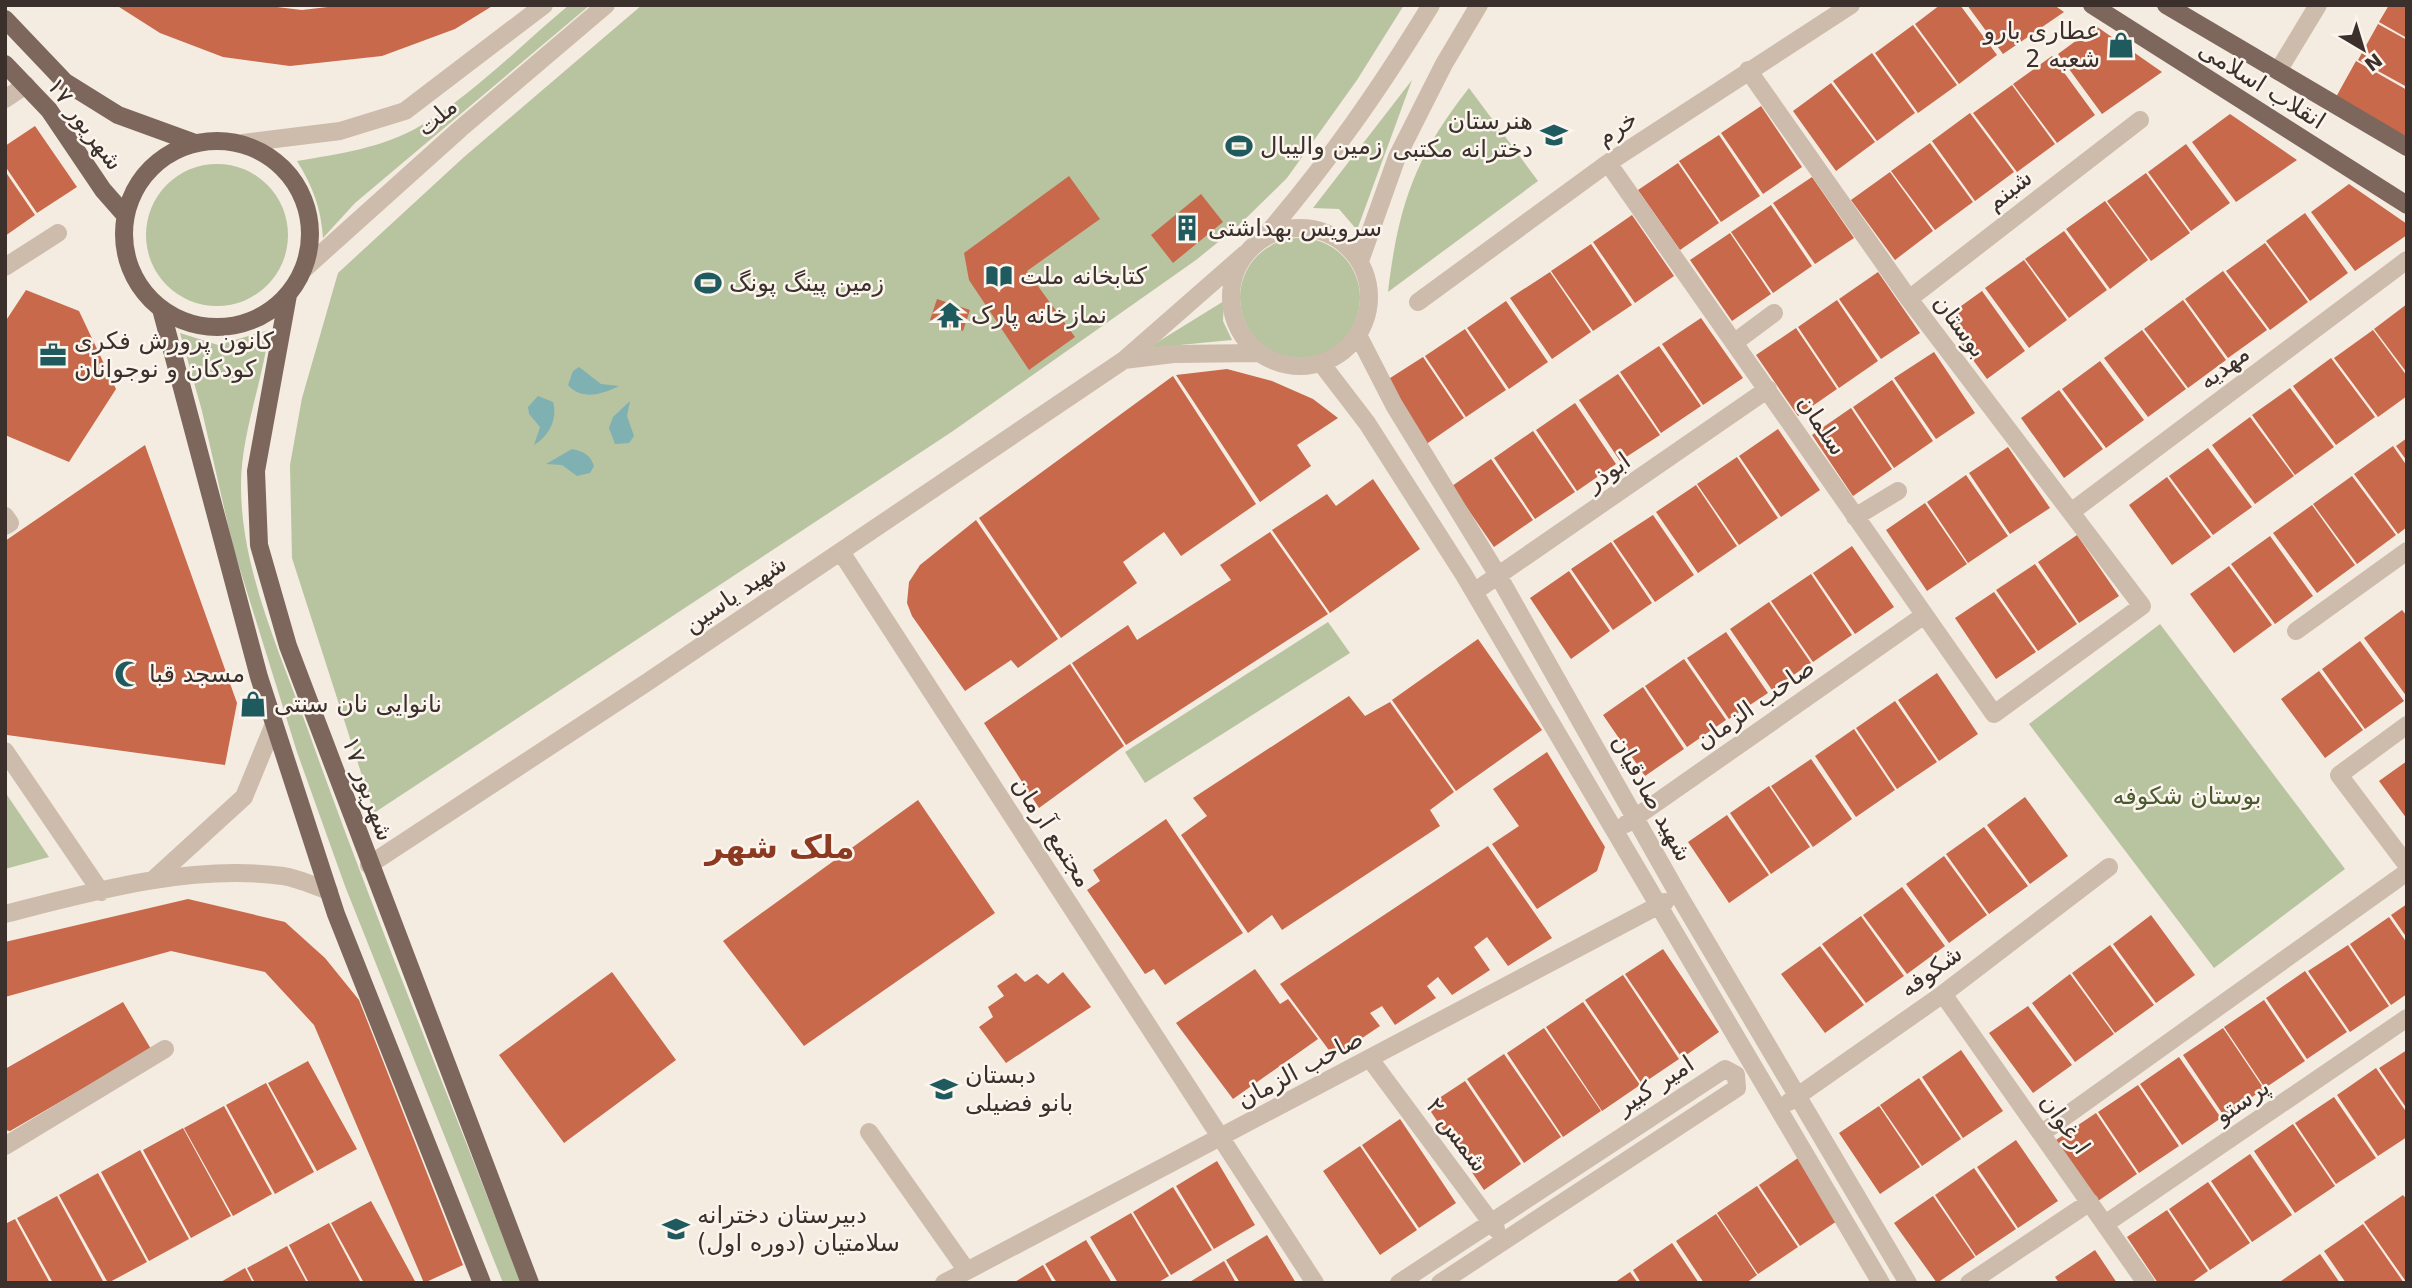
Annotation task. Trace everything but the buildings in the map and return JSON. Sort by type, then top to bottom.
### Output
[{"type":"main road","name":"انقلاب اسلامی","points":[[2092,5],[2407,205]]},
{"type":"main road","name":"انقلاب اسلامی","points":[[2166,5],[2407,147]]},
{"type":"main road","name":"۱۷ شهریور","points":[[5,19],[65,82],[118,115],[195,143]]},
{"type":"main road","name":"۱۷ شهریور","points":[[5,64],[49,110],[103,190],[125,215]]},
{"type":"main road","points":[[219,140],[243,143],[267,154],[287,171],[302,193],[310,232],[303,270],[288,295],[267,313],[241,324],[213,328],[186,323],[161,309],[142,291],[129,268],[123,242],[125,215],[134,190],[149,169],[170,152],[195,143],[219,140]]},
{"type":"main road","name":"۱۷ شهریور","points":[[288,295],[256,471],[258,545],[288,646],[530,1283]]},
{"type":"main road","points":[[161,309],[274,724],[329,891],[482,1283]]},
{"type":"street","name":"ملت","points":[[243,143],[340,131],[405,111],[544,5]]},
{"type":"street","name":"ملت","points":[[303,270],[460,129],[606,5]]},
{"type":"street","name":"شهید یاسین","points":[[369,864],[841,552],[1124,360],[1262,239],[1334,153],[1378,92],[1431,5]]},
{"type":"street","points":[[1321,363],[1348,347],[1357,335],[1369,302],[1367,281],[1360,261],[1397,157],[1444,64],[1479,5]]},
{"type":"street","name":"خرم","points":[[1418,302],[1608,163],[1851,5]]},
{"type":"street","points":[[2278,71],[2318,5]]},
{"type":"street","name":"بوستان","points":[[1748,70],[1909,299],[2142,606],[1994,715]]},
{"type":"street","points":[[5,99],[26,85]]},
{"type":"street","name":"شبنم","points":[[1909,299],[2140,120]]},
{"type":"street","name":"سلمان","points":[[1608,163],[1994,715]]},
{"type":"street","name":"شهید یاسین","points":[[1262,239],[1282,230],[1304,228],[1326,232],[1345,244],[1360,261]]},
{"type":"street","points":[[5,267],[58,233]]},
{"type":"street","name":"شهید یاسین","points":[[1245,254],[1234,278],[1231,306],[1240,332],[1259,353],[1278,363],[1299,366],[1321,363]]},
{"type":"street","name":"مهدیه","points":[[2071,512],[2407,260]]},
{"type":"street","points":[[1735,342],[1774,313]]},
{"type":"street","name":"شهید صادقیان","points":[[1357,335],[1394,405],[1499,578],[1678,894],[1908,1283]]},
{"type":"street","name":"شهید یاسین","points":[[1124,360],[1173,354],[1259,353]]},
{"type":"street","name":"شهید صادقیان","points":[[1321,363],[1367,423],[1474,592],[1881,1283]]},
{"type":"street","name":"ابوذر","points":[[1474,592],[1499,578],[1768,389]]},
{"type":"street","points":[[1855,517],[1898,491]]},
{"type":"street","points":[[2296,631],[2407,551]]},
{"type":"street","name":"مجتمع آرمان","points":[[841,552],[1315,1283]]},
{"type":"street","name":"صاحب الزمان","points":[[1615,832],[1923,616]]},
{"type":"street","points":[[153,880],[208,833],[244,797],[274,724]]},
{"type":"street","points":[[2407,725],[2339,775],[2407,865]]},
{"type":"street","points":[[5,751],[101,892]]},
{"type":"street","name":"شکوفه","points":[[1777,1108],[1943,994],[2109,867]]},
{"type":"street","points":[[2042,1133],[2407,872]]},
{"type":"street","points":[[5,915],[153,880],[217,874],[284,876],[329,891]]},
{"type":"street","name":"صاحب الزمان","points":[[944,1283],[1221,1139],[1678,894]]},
{"type":"street","name":"ارغوان","points":[[1943,994],[2146,1283]]},
{"type":"street","name":"پرستو","points":[[2105,1224],[2407,1018]]},
{"type":"street","points":[[5,1146],[165,1049]]},
{"type":"street","name":"شمس ۲","points":[[1370,1059],[1504,1241]]},
{"type":"street","name":"امیر کبیر","points":[[1399,1283],[1725,1069],[1736,1075],[1737,1088],[1440,1283]]},
{"type":"street","points":[[869,1132],[967,1271]]},
{"type":"street","points":[[1969,1283],[2090,1202]]},
{"type":"green space","points":[[569,5],[590,5],[355,203],[323,238],[315,198],[297,161],[376,145],[420,126],[478,84]]},
{"type":"green space","points":[[642,5],[1404,5],[1357,80],[1287,178],[1238,226],[1196,260],[953,431],[374,813],[292,558],[290,465],[302,398],[338,273],[464,157]]},
{"type":"green space","points":[[1412,80],[1357,230],[1339,209],[1313,208]]},
{"type":"green space","points":[[1469,88],[1538,181],[1388,292],[1397,234],[1412,184],[1435,137]]},
{"type":"green space","points":[[217,164],[244,169],[267,185],[283,208],[288,235],[283,262],[267,285],[244,301],[217,306],[190,301],[167,285],[151,262],[146,235],[151,208],[167,185],[190,169]]},
{"type":"green space","points":[[1300,238],[1323,243],[1342,256],[1355,275],[1360,298],[1355,321],[1342,340],[1323,353],[1300,358],[1277,353],[1258,340],[1245,321],[1240,298],[1245,275],[1258,256],[1277,243]]},
{"type":"green space","points":[[1224,301],[1223,321],[1232,340],[1148,348]]},
{"type":"green space","points":[[269,330],[242,466],[243,517],[255,579],[274,641],[359,869],[521,1283],[503,1283],[345,886],[297,752],[233,547],[202,411],[180,333],[218,345]]},
{"type":"green space","points":[[1328,622],[1350,653],[1145,783],[1125,752]]},
{"type":"green space","name":"بوستان شکوفه","points":[[2160,624],[2345,869],[2214,968],[2029,724]]},
{"type":"green space","points":[[5,792],[49,857],[5,869]]},
{"type":"water","points":[[579,367],[601,384],[619,386],[600,393],[580,393],[568,385],[573,371]]},
{"type":"water","points":[[538,396],[553,402],[554,415],[548,432],[534,445],[540,427],[529,414],[528,407]]},
{"type":"water","points":[[630,401],[627,416],[634,436],[629,443],[615,444],[609,428],[613,417]]},
{"type":"water","points":[[572,449],[591,459],[594,466],[590,473],[577,476],[562,465],[546,464]]},
{"type":"place","name":"عطاری بارو شعبه 2","points":[[2121,45]]},
{"type":"place","name":"هنرستان دخترانه مکتبی","points":[[1554,135]]},
{"type":"place","name":"زمین والیبال","points":[[1239,146]]},
{"type":"place","name":"سرویس بهداشتی","points":[[1187,228]]},
{"type":"place","name":"کتابخانه ملت","points":[[999,276]]},
{"type":"place","name":"زمین پینگ پونگ","points":[[708,283]]},
{"type":"place","name":"نمازخانه پارک","points":[[950,315]]},
{"type":"place","name":"کانون پرورش فکری کودکان و نوجوانان","points":[[53,355]]},
{"type":"place","name":"مسجد قبا","points":[[128,674]]},
{"type":"place","name":"نانوایی نان سنتی","points":[[253,704]]},
{"type":"place","name":"دبستان بانو فضیلی","points":[[944,1089]]},
{"type":"place","name":"دبیرستان دخترانه سلامتیان (دوره اول)","points":[[676,1229]]},
{"type":"district","name":"ملک شهر","points":[[780,847]]}]
